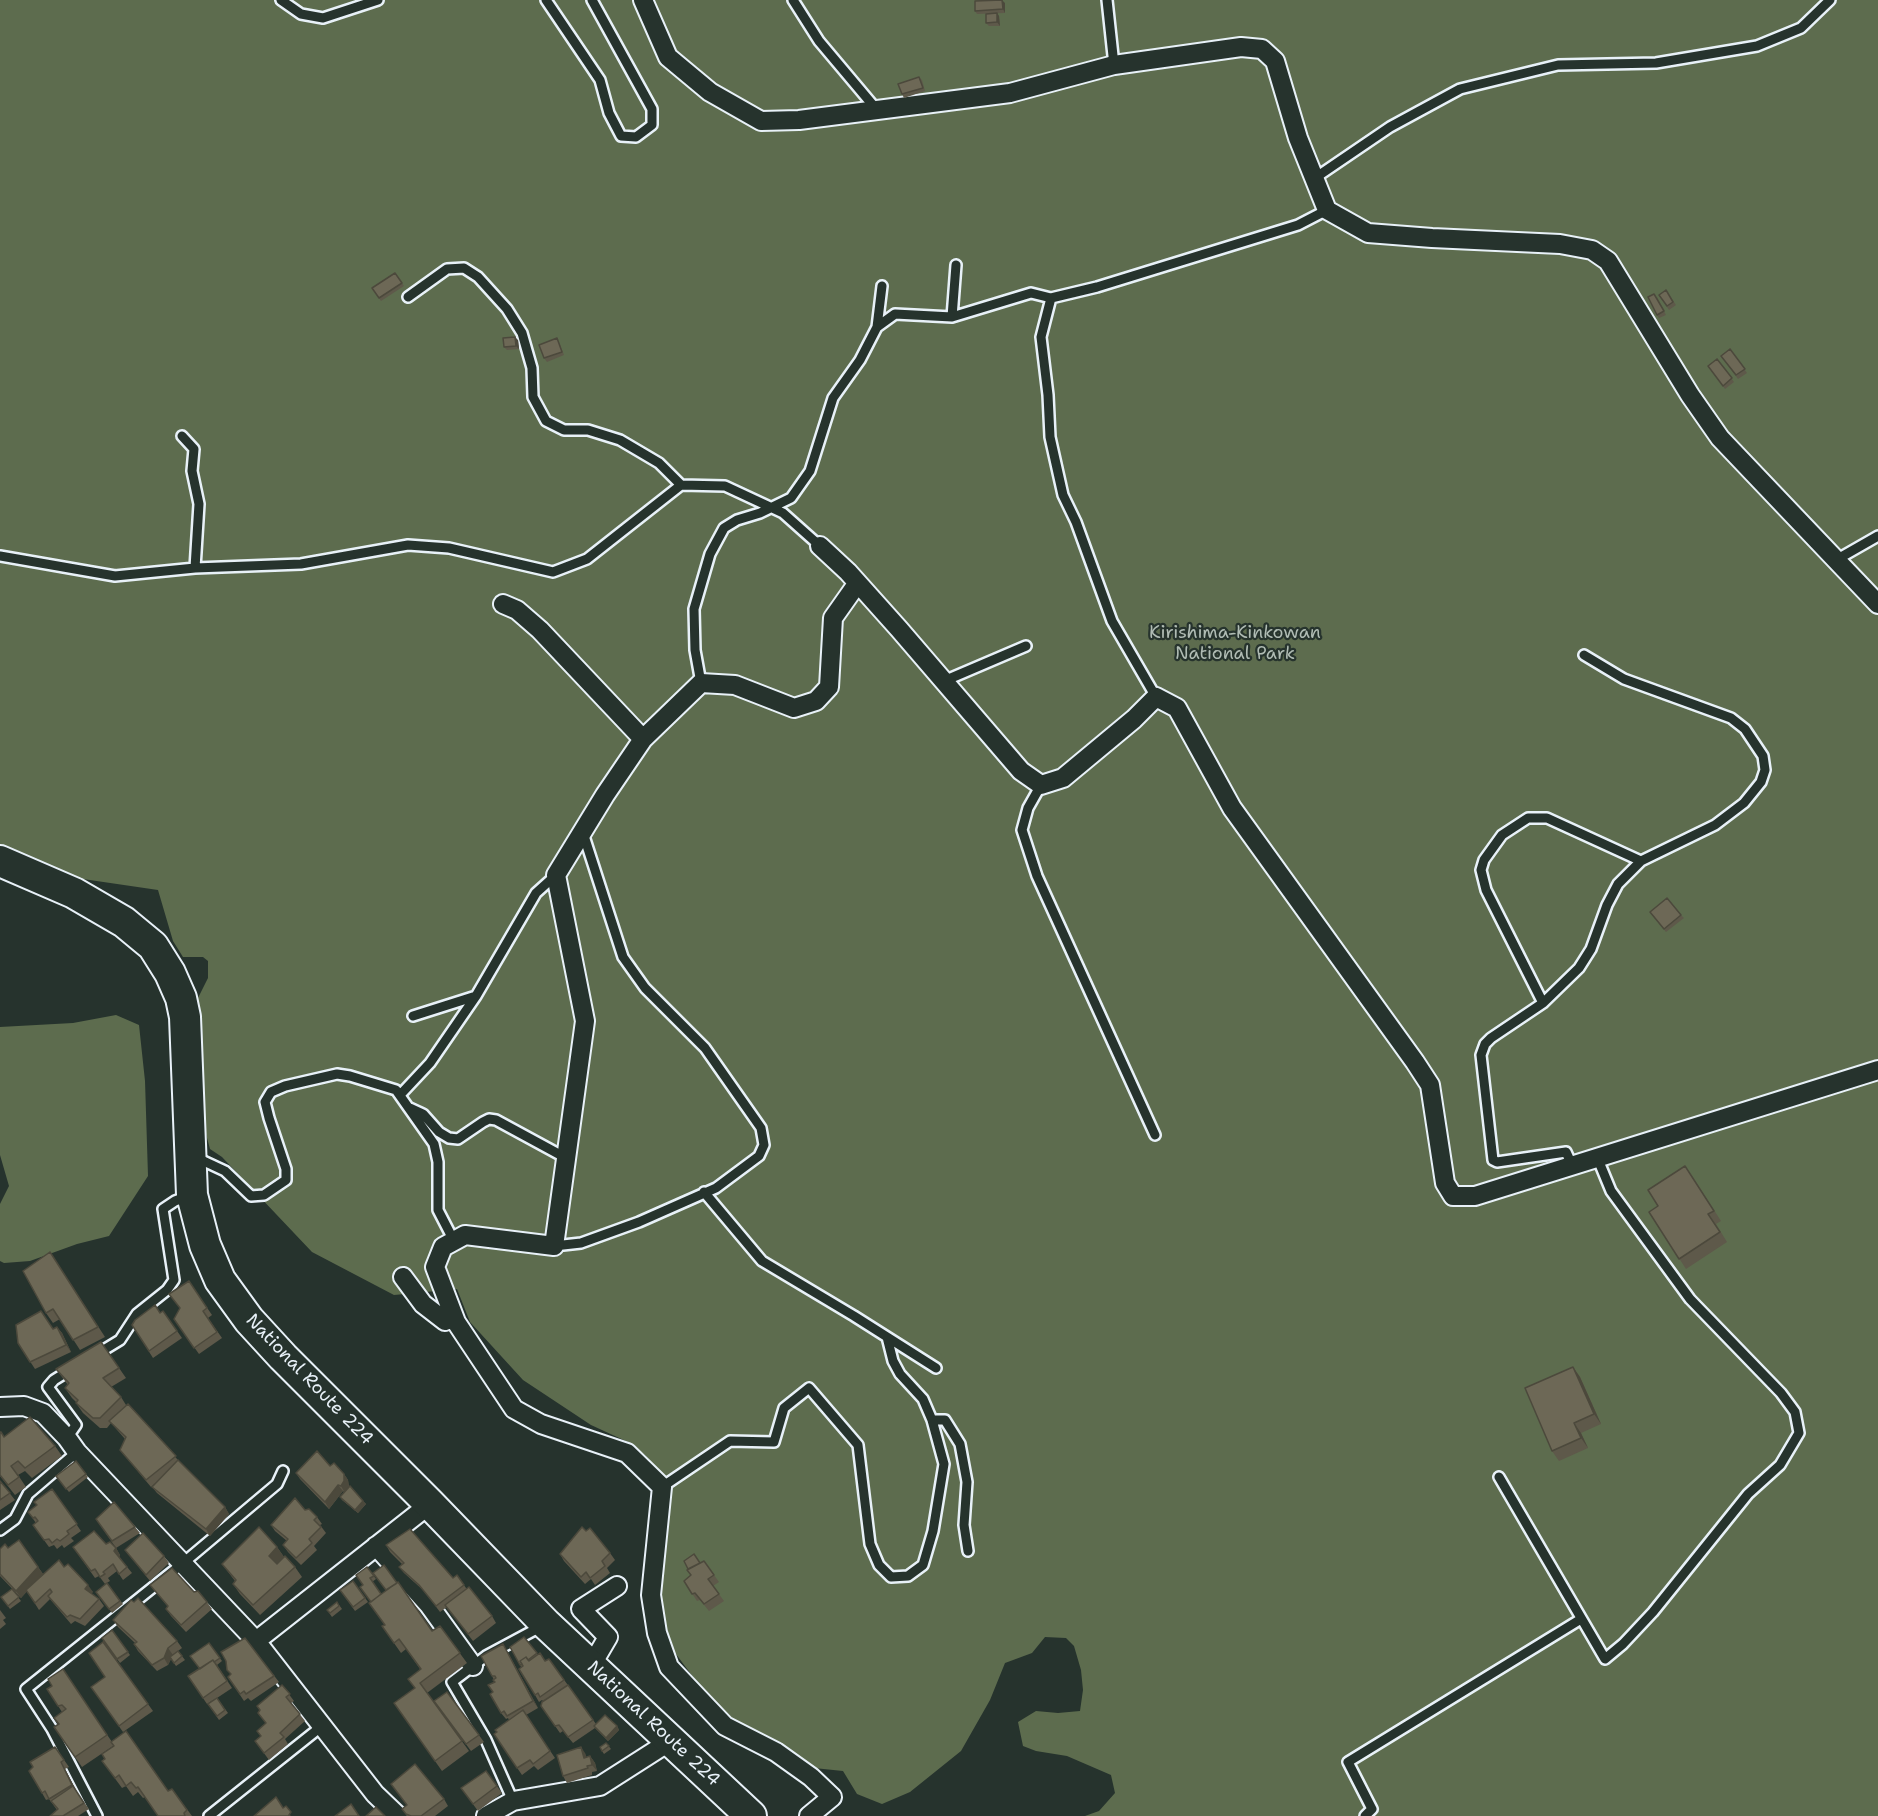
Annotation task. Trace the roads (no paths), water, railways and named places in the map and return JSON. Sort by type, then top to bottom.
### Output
[{"type":"highway","name":"National Route 224","points":[[0,861],[74,893],[124,922],[153,946],[170,973],[181,998],[185,1017],[192,1195],[205,1245],[220,1280],[249,1320],[546,1624],[751,1816]]},
{"type":"street","points":[[643,0],[668,57],[710,92],[761,121],[799,120],[1010,93],[1114,65],[1241,47],[1262,49],[1275,61],[1298,138],[1327,210],[1368,232],[1432,238],[1560,244],[1592,250],[1608,261],[1690,395],[1720,438],[1878,604]]},
{"type":"street","points":[[820,546],[848,572],[900,629],[1021,771],[1041,784],[1063,778],[1134,719],[1156,697],[1177,708],[1232,808],[1430,1085],[1445,1183],[1453,1196],[1475,1196],[1878,1070]]},
{"type":"street","points":[[817,1814],[832,1797],[811,1777],[776,1752],[725,1726],[669,1667],[657,1633],[651,1595],[662,1487],[627,1453],[541,1424],[514,1409],[454,1317],[435,1267],[443,1247],[465,1235],[554,1246],[585,1021],[556,875],[643,739],[700,683],[735,685],[794,708],[816,701],[829,687],[833,618],[857,584]]},
{"type":"street","points":[[503,604],[518,610],[540,630],[643,739]]},
{"type":"street","points":[[403,1277],[423,1304],[445,1321],[454,1317]]},
{"type":"street","points":[[0,1407],[24,1406],[44,1413],[256,1641],[375,1794],[398,1816]]},
{"type":"street","points":[[256,1641],[430,1504]]},
{"type":"street","points":[[376,1546],[429,1605],[473,1666]]},
{"type":"street","points":[[591,1666],[608,1637],[581,1609],[617,1586]]},
{"type":"street","points":[[486,1816],[513,1801],[600,1786],[672,1740]]},
{"type":"lane","points":[[281,0],[300,14],[323,18],[378,0]]},
{"type":"lane","points":[[546,0],[600,80],[609,113],[621,136],[636,136],[652,125],[652,109],[592,0]]},
{"type":"lane","points":[[793,0],[819,41],[877,110]]},
{"type":"lane","points":[[1107,0],[1114,65]]},
{"type":"lane","points":[[1315,178],[1390,127],[1460,89],[1558,65],[1656,63],[1757,46],[1800,28],[1830,0]]},
{"type":"lane","points":[[877,327],[895,314],[952,317],[1031,293],[1051,298],[1097,287],[1298,225],[1327,210]]},
{"type":"lane","points":[[952,317],[956,265]]},
{"type":"lane","points":[[408,297],[447,269],[464,268],[478,277],[507,309],[522,333],[532,368],[533,397],[546,421],[564,430],[588,430],[620,440],[659,463],[681,485]]},
{"type":"lane","points":[[700,683],[695,650],[694,609],[710,554],[724,528],[737,520],[791,498],[810,471],[833,398],[860,360],[877,327],[882,286]]},
{"type":"lane","points":[[1051,298],[1041,337],[1050,437],[1063,495],[1076,522],[1112,621],[1156,697]]},
{"type":"lane","points":[[182,436],[194,449],[192,471],[199,504],[195,568]]},
{"type":"lane","points":[[0,556],[115,576],[195,568],[301,564],[408,545],[449,548],[553,572],[587,559],[681,485],[725,486],[783,513],[820,546]]},
{"type":"lane","points":[[1836,560],[1878,536]]},
{"type":"lane","points":[[944,681],[1026,646]]},
{"type":"lane","points":[[1572,1165],[1566,1152],[1497,1162],[1493,1160],[1481,1055],[1485,1044],[1543,1002],[1579,968],[1591,949],[1607,905],[1618,884],[1641,861],[1715,825],[1744,803],[1761,782],[1765,770],[1763,756],[1745,729],[1731,718],[1624,678],[1584,655]]},
{"type":"lane","points":[[1041,784],[1028,808],[1022,830],[1034,866],[1155,1135]]},
{"type":"lane","points":[[1543,1002],[1486,890],[1481,870],[1484,860],[1502,835],[1528,818],[1547,818],[1641,861]]},
{"type":"lane","points":[[554,1246],[582,1243],[639,1222],[716,1188],[759,1156],[764,1145],[761,1128],[705,1048],[645,988],[623,957],[583,832]]},
{"type":"lane","points":[[400,1095],[430,1063],[476,996],[536,893],[556,875]]},
{"type":"lane","points":[[413,1016],[476,996]]},
{"type":"lane","points":[[190,1154],[225,1171],[251,1196],[264,1195],[286,1180],[286,1169],[268,1118],[265,1102],[271,1092],[285,1086],[337,1074],[396,1090],[434,1144],[438,1162],[438,1210],[454,1241]]},
{"type":"lane","points":[[408,1107],[423,1114],[439,1132],[449,1138],[458,1139],[483,1122],[489,1119],[496,1120],[566,1158]]},
{"type":"lane","points":[[1499,1477],[1605,1659],[1623,1644],[1653,1612],[1748,1494],[1780,1465],[1799,1433],[1795,1412],[1781,1393],[1690,1299],[1611,1191],[1597,1157]]},
{"type":"lane","points":[[704,1192],[762,1261],[936,1368]]},
{"type":"lane","points":[[92,1357],[120,1340],[137,1314],[167,1290],[174,1280],[163,1209],[175,1201],[192,1195]]},
{"type":"lane","points":[[662,1487],[730,1441],[774,1442],[784,1408],[809,1388],[858,1445],[870,1544],[879,1564],[891,1577],[908,1576],[923,1565],[933,1532],[944,1464],[932,1420],[923,1399],[900,1374],[887,1337]]},
{"type":"lane","points":[[0,1530],[15,1519],[28,1494],[72,1445],[76,1425],[48,1387],[54,1380],[82,1363]]},
{"type":"lane","points":[[932,1420],[945,1420],[960,1444],[968,1482],[964,1525],[968,1551]]},
{"type":"lane","points":[[97,1816],[52,1729],[26,1689],[182,1564],[277,1484],[283,1471]]},
{"type":"lane","points":[[1365,1816],[1372,1809],[1348,1762],[1581,1619]]},
{"type":"lane","points":[[513,1801],[486,1740],[452,1682],[486,1656],[546,1624]]},
{"type":"lane","points":[[209,1816],[322,1726]]},
{"type":"park label","name":"Kirishima-Kinkowan National Park","points":[[1235,643]]}]
